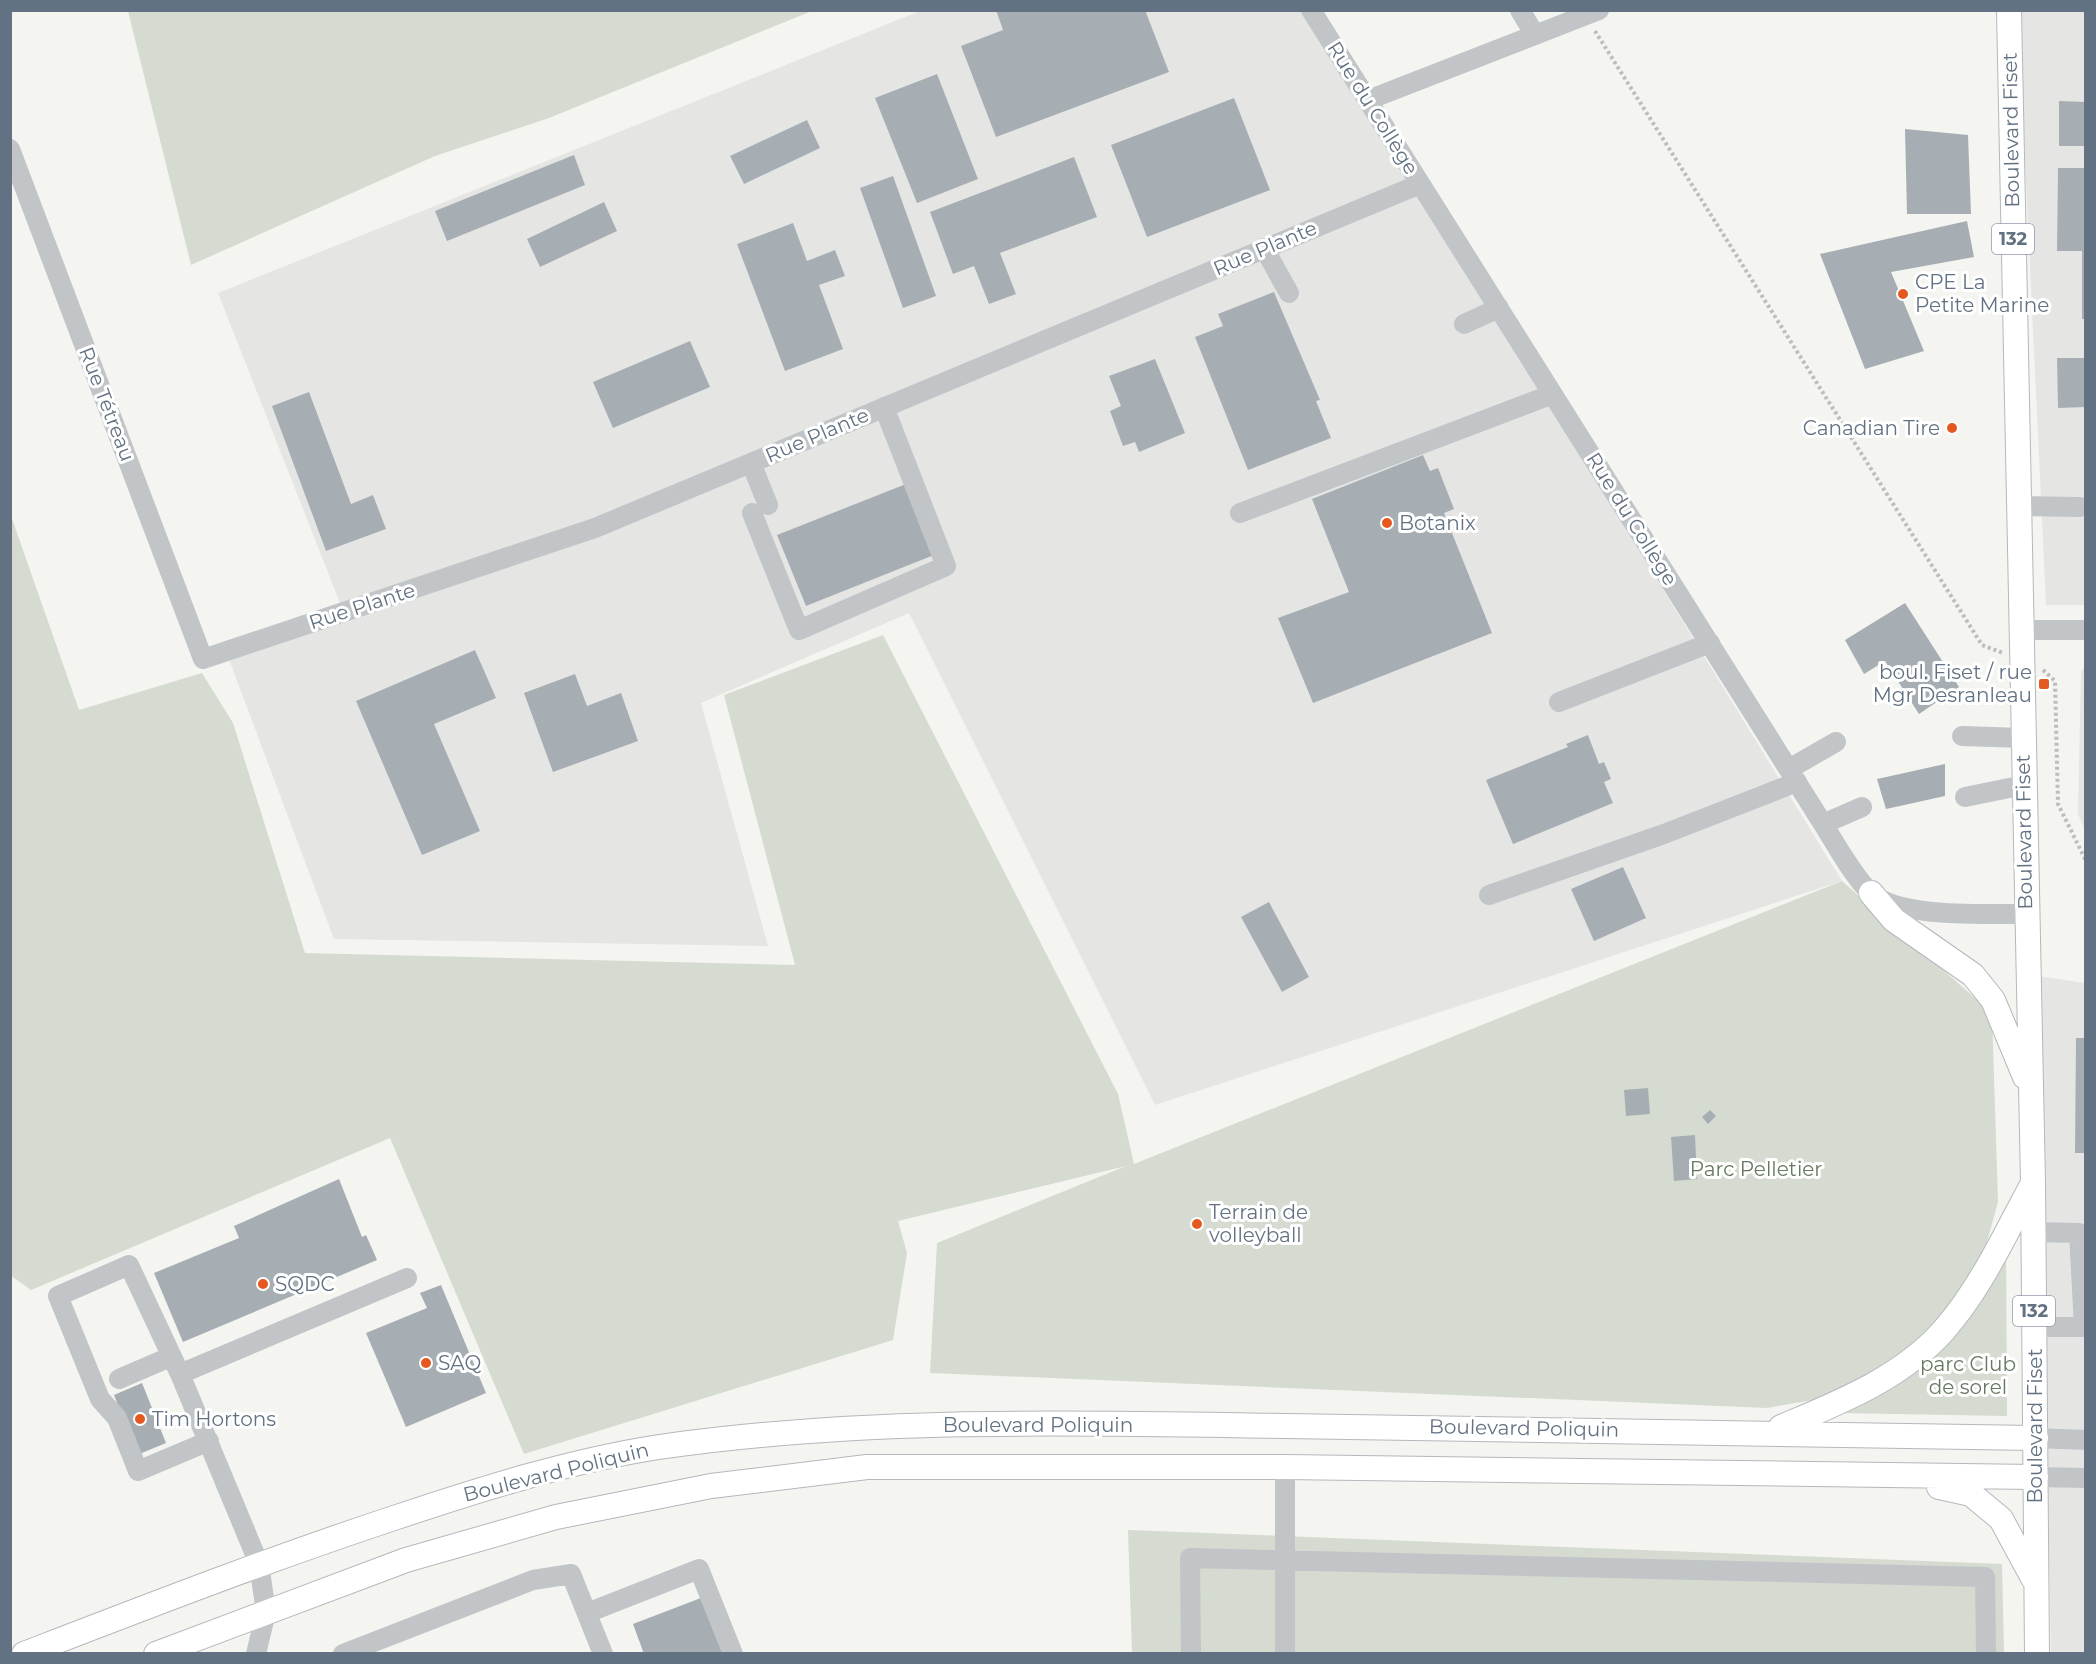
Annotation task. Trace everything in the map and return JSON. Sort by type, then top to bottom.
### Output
[{"type":"main road","name":"Boulevard Fiset","points":[[2009,10],[2018,506],[2023,630],[2025,914],[2033,1183],[2036,1438],[2034,1580],[2037,1653]]},
{"type":"main road","points":[[1871,893],[1894,920],[1973,975],[1993,1000],[2030,1090]]},
{"type":"main road","points":[[1771,1431],[1852,1397],[1913,1358],[1944,1330],[1973,1291],[2033,1183]]},
{"type":"main road","name":"Boulevard Poliquin","points":[[24,1653],[259,1564],[473,1491],[657,1447],[837,1429],[1016,1422],[1771,1431],[2036,1438]]},
{"type":"main road","points":[[156,1653],[406,1560],[556,1517],[711,1486],[867,1467],[1285,1467],[2036,1477]]},
{"type":"main road","points":[[1878,1475],[1971,1494],[2001,1519],[2034,1580]]},
{"type":"street","name":"Rue du Collège","points":[[1311,10],[1823,824],[1871,893]]},
{"type":"street","points":[[1520,10],[1535,35]]},
{"type":"street","points":[[1368,100],[1592,13]]},
{"type":"street","name":"Rue Tétreau","points":[[10,149],[203,659]]},
{"type":"street","name":"Rue Plante","points":[[203,659],[595,528],[1420,184]]},
{"type":"street","points":[[1264,248],[1289,293]]},
{"type":"street","points":[[1464,324],[1499,308]]},
{"type":"street","points":[[1240,513],[1553,394]]},
{"type":"street","points":[[751,463],[760,509],[799,630],[946,566],[884,407]]},
{"type":"street","points":[[2018,506],[2080,507]]},
{"type":"street","points":[[2023,630],[2085,630]]},
{"type":"street","points":[[1559,702],[1710,643]]},
{"type":"street","points":[[1962,736],[2023,738]]},
{"type":"street","points":[[1489,895],[1664,834],[1793,776],[1836,742]]},
{"type":"street","points":[[1965,797],[2024,785]]},
{"type":"street","points":[[1823,824],[1862,807]]},
{"type":"street","points":[[1871,893],[1896,905],[1919,911],[2025,914]]},
{"type":"street","points":[[2033,1232],[2082,1232],[2084,1327],[2034,1327]]},
{"type":"street","points":[[209,1441],[138,1472],[117,1418],[100,1399],[58,1296],[129,1265],[209,1441],[259,1564],[266,1612],[256,1653]]},
{"type":"street","points":[[119,1379],[175,1365],[407,1278]]},
{"type":"street","name":"Boulevard Poliquin","points":[[2036,1438],[2085,1440]]},
{"type":"street","points":[[1285,1467],[1285,1653]]},
{"type":"street","points":[[2036,1477],[2085,1478]]},
{"type":"street","points":[[1191,1653],[1190,1558],[1985,1577],[1986,1653]]},
{"type":"street","points":[[587,1613],[699,1569],[733,1653]]},
{"type":"street","points":[[343,1653],[533,1580],[571,1574],[603,1653]]},
{"type":"path","points":[[1592,13],[1982,645],[2044,670],[2055,681],[2058,804],[2085,861]]},
{"type":"shaded area","points":[[920,11],[1308,11],[1842,881],[1155,1105],[909,613],[701,703],[768,946],[334,939],[224,646],[340,603],[218,293]]},
{"type":"shaded area","points":[[2018,11],[2085,11],[2085,605],[2046,605]]},
{"type":"shaded area","points":[[2085,667],[2085,830],[2078,814],[2081,671]]},
{"type":"shaded area","points":[[2038,976],[2085,983],[2085,1653],[2051,1653]]},
{"type":"green space","points":[[128,10],[812,11],[549,118],[435,156],[191,265]]},
{"type":"green space","name":"Parc Pelletier","points":[[10,513],[79,710],[202,673],[233,723],[305,953],[795,965],[724,695],[883,635],[1118,1094],[1134,1164],[1842,881],[1992,1013],[1998,1202],[1979,1271],[1939,1329],[1889,1367],[1830,1397],[1767,1408],[930,1373],[937,1243],[1126,1166],[898,1221],[907,1253],[893,1340],[524,1454],[390,1138],[31,1290],[10,1275]]},
{"type":"green space","name":"parc Club de sorel","points":[[2006,1245],[2007,1416],[1839,1413],[1939,1348]]},
{"type":"green space","points":[[1128,1530],[2002,1564],[2004,1653],[1132,1653]]},
{"type":"building","points":[[996,10],[1145,10],[1169,72],[996,137],[961,46],[1003,30]]},
{"type":"building","points":[[937,74],[978,179],[917,203],[875,98]]},
{"type":"building","points":[[1234,98],[1270,190],[1147,237],[1111,145]]},
{"type":"building","points":[[2059,101],[2086,102],[2086,146],[2059,146]]},
{"type":"building","points":[[807,120],[820,148],[744,184],[730,156]]},
{"type":"building","points":[[1905,129],[1968,135],[1971,214],[1907,214]]},
{"type":"building","points":[[574,155],[585,185],[447,241],[435,211]]},
{"type":"building","points":[[1074,157],[1097,217],[1000,253],[1016,294],[989,304],[974,266],[953,274],[930,212]]},
{"type":"building","points":[[2058,168],[2086,168],[2086,319],[2082,319],[2082,251],[2057,251]]},
{"type":"building","points":[[893,176],[936,296],[903,308],[860,188]]},
{"type":"building","points":[[604,202],[617,231],[540,267],[527,239]]},
{"type":"building","points":[[1967,221],[1974,257],[1891,272],[1924,351],[1865,369],[1820,254]]},
{"type":"building","points":[[793,223],[807,261],[835,250],[845,276],[819,285],[843,349],[785,371],[737,244]]},
{"type":"building","points":[[1274,292],[1320,400],[1316,401],[1331,438],[1248,470],[1195,337],[1223,326],[1218,314]]},
{"type":"building","points":[[690,341],[710,387],[613,428],[593,382]]},
{"type":"building","points":[[2057,358],[2086,358],[2086,407],[2058,408]]},
{"type":"building","points":[[1155,359],[1185,433],[1139,452],[1135,442],[1123,446],[1110,411],[1121,406],[1109,376]]},
{"type":"building","points":[[309,392],[351,504],[373,495],[386,529],[326,551],[272,406]]},
{"type":"building","points":[[1423,455],[1430,471],[1438,468],[1454,509],[1444,513],[1492,633],[1313,703],[1278,618],[1349,592],[1312,499]]},
{"type":"building","points":[[906,484],[934,555],[806,606],[777,535]]},
{"type":"building","points":[[1905,603],[1959,687],[1919,714],[1885,661],[1864,674],[1845,640]]},
{"type":"building","points":[[475,650],[496,698],[434,724],[480,831],[422,855],[356,701]]},
{"type":"building","points":[[575,674],[587,706],[621,693],[638,741],[553,772],[524,693]]},
{"type":"building","points":[[1588,735],[1599,764],[1604,762],[1611,779],[1604,782],[1613,803],[1513,844],[1486,780],[1568,747],[1566,744]]},
{"type":"building","points":[[1945,764],[1945,796],[1886,809],[1877,779]]},
{"type":"building","points":[[1623,867],[1646,918],[1594,941],[1571,889]]},
{"type":"building","points":[[1269,902],[1309,977],[1282,992],[1241,917]]},
{"type":"building","points":[[2076,1038],[2086,1038],[2086,1153],[2075,1153]]},
{"type":"building","points":[[1648,1088],[1650,1114],[1626,1116],[1624,1090]]},
{"type":"building","points":[[1710,1110],[1716,1116],[1708,1124],[1702,1117]]},
{"type":"building","points":[[1695,1135],[1697,1179],[1674,1181],[1671,1137]]},
{"type":"building","points":[[339,1179],[362,1237],[366,1235],[377,1260],[183,1342],[154,1273],[239,1238],[234,1226]]},
{"type":"building","name":"SAQ","points":[[441,1285],[486,1393],[406,1427],[366,1333],[427,1308],[420,1293]]},
{"type":"building","name":"Tim Hortons","points":[[142,1383],[166,1443],[137,1455],[114,1395]]},
{"type":"building","points":[[706,1596],[729,1654],[644,1654],[633,1624]]},
{"type":"place","name":"CPE La Petite Marine","points":[[1903,294]]},
{"type":"place","name":"Canadian Tire","points":[[1952,428]]},
{"type":"place","name":"Botanix","points":[[1387,523]]},
{"type":"place","name":"boul. Fiset / rue Mgr Desranleau","points":[[2044,684]]},
{"type":"place","name":"Terrain de volleyball","points":[[1197,1224]]},
{"type":"place","name":"SQDC","points":[[263,1284]]},
{"type":"place","name":"SAQ","points":[[426,1363]]},
{"type":"place","name":"Tim Hortons","points":[[140,1419]]}]
